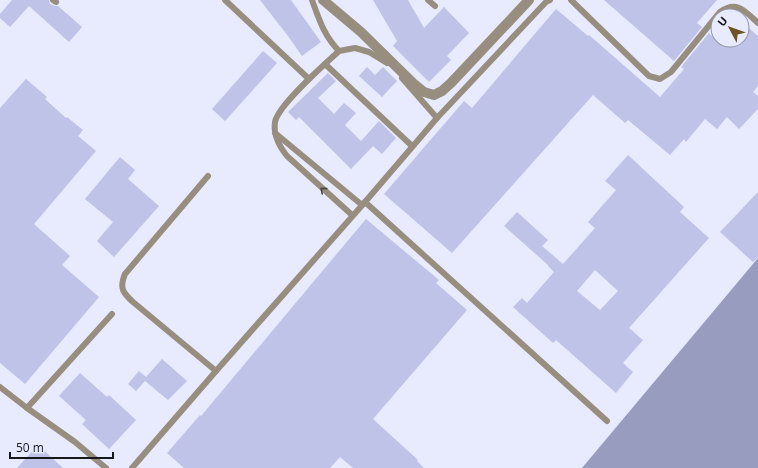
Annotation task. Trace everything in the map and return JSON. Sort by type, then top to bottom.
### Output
[{"type":"street","points":[[323,0],[360,32],[412,82],[424,92],[434,95],[442,91],[451,83],[529,0]]},
{"type":"lane","points":[[225,0],[309,79]]},
{"type":"lane","points":[[312,0],[323,29],[330,42],[339,51]]},
{"type":"lane","points":[[428,0],[435,6]]},
{"type":"lane","points":[[132,468],[436,118],[483,71],[546,2],[550,0]]},
{"type":"lane","points":[[571,0],[649,76],[660,79],[671,72],[726,6],[732,4],[738,6],[758,23]]},
{"type":"lane","points":[[352,216],[286,156],[280,147],[275,133],[275,122],[280,111],[309,79],[339,51],[355,48],[368,52],[383,60],[396,71],[436,118]]},
{"type":"lane","points":[[325,64],[412,146]]},
{"type":"lane","points":[[275,133],[363,203],[607,421]]},
{"type":"lane","points":[[208,176],[125,274],[121,282],[126,296],[216,371]]},
{"type":"lane","points":[[27,408],[112,314]]},
{"type":"lane","points":[[0,387],[75,442],[106,468]]},
{"type":"water","points":[[758,258],[758,468],[582,468]]},
{"type":"building","points":[[12,0],[49,0],[50,4],[58,6],[82,27],[69,42],[29,6],[10,27],[0,18],[0,14]]},
{"type":"building","points":[[260,0],[291,0],[321,42],[302,56]]},
{"type":"building","points":[[373,0],[408,0],[424,28],[444,7],[469,33],[447,56],[451,60],[429,82],[393,46],[397,41]]},
{"type":"building","points":[[604,0],[717,0],[697,23],[702,27],[674,61]]},
{"type":"building","points":[[556,9],[588,36],[589,35],[660,97],[684,69],[681,67],[709,33],[710,48],[750,48],[750,29],[758,36],[758,86],[753,92],[758,96],[758,109],[739,129],[727,117],[717,129],[705,119],[686,142],[684,139],[670,155],[628,120],[625,123],[593,95],[452,253],[384,194],[464,101],[472,108]]},
{"type":"building","points":[[263,51],[277,63],[225,121],[212,109]]},
{"type":"building","points":[[367,67],[375,75],[383,67],[397,81],[382,97],[359,76]]},
{"type":"building","points":[[328,73],[336,81],[318,98],[334,114],[344,103],[356,113],[345,125],[361,141],[379,121],[396,138],[382,154],[373,146],[351,169],[299,117],[296,120],[288,112]]},
{"type":"building","points":[[26,79],[47,97],[45,99],[66,118],[67,117],[83,130],[78,136],[96,151],[34,224],[70,256],[62,265],[99,297],[25,384],[0,363],[0,108]]},
{"type":"building","points":[[628,155],[684,207],[680,212],[709,238],[629,328],[643,340],[623,363],[633,372],[616,393],[556,340],[553,343],[513,307],[522,298],[527,303],[554,272],[504,226],[517,212],[548,240],[542,246],[563,264],[595,228],[588,222],[616,190],[605,181]],"holes":[[[595,270],[618,291],[600,310],[577,291]]]},
{"type":"building","points":[[120,157],[135,170],[128,179],[159,206],[114,257],[97,241],[113,222],[85,199]]},
{"type":"building","points":[[758,192],[758,257],[753,262],[720,232]]},
{"type":"building","points":[[366,219],[439,280],[436,283],[467,310],[373,419],[418,460],[417,461],[424,468],[353,468],[340,457],[330,468],[184,468],[167,453],[200,415],[201,416]]},
{"type":"building","points":[[162,359],[187,381],[168,400],[145,381],[136,391],[128,384],[139,371],[146,377]]},
{"type":"building","points":[[80,373],[107,397],[109,395],[136,420],[109,449],[82,424],[86,420],[59,396]]},
{"type":"building","points":[[38,445],[63,468],[17,468]]}]
